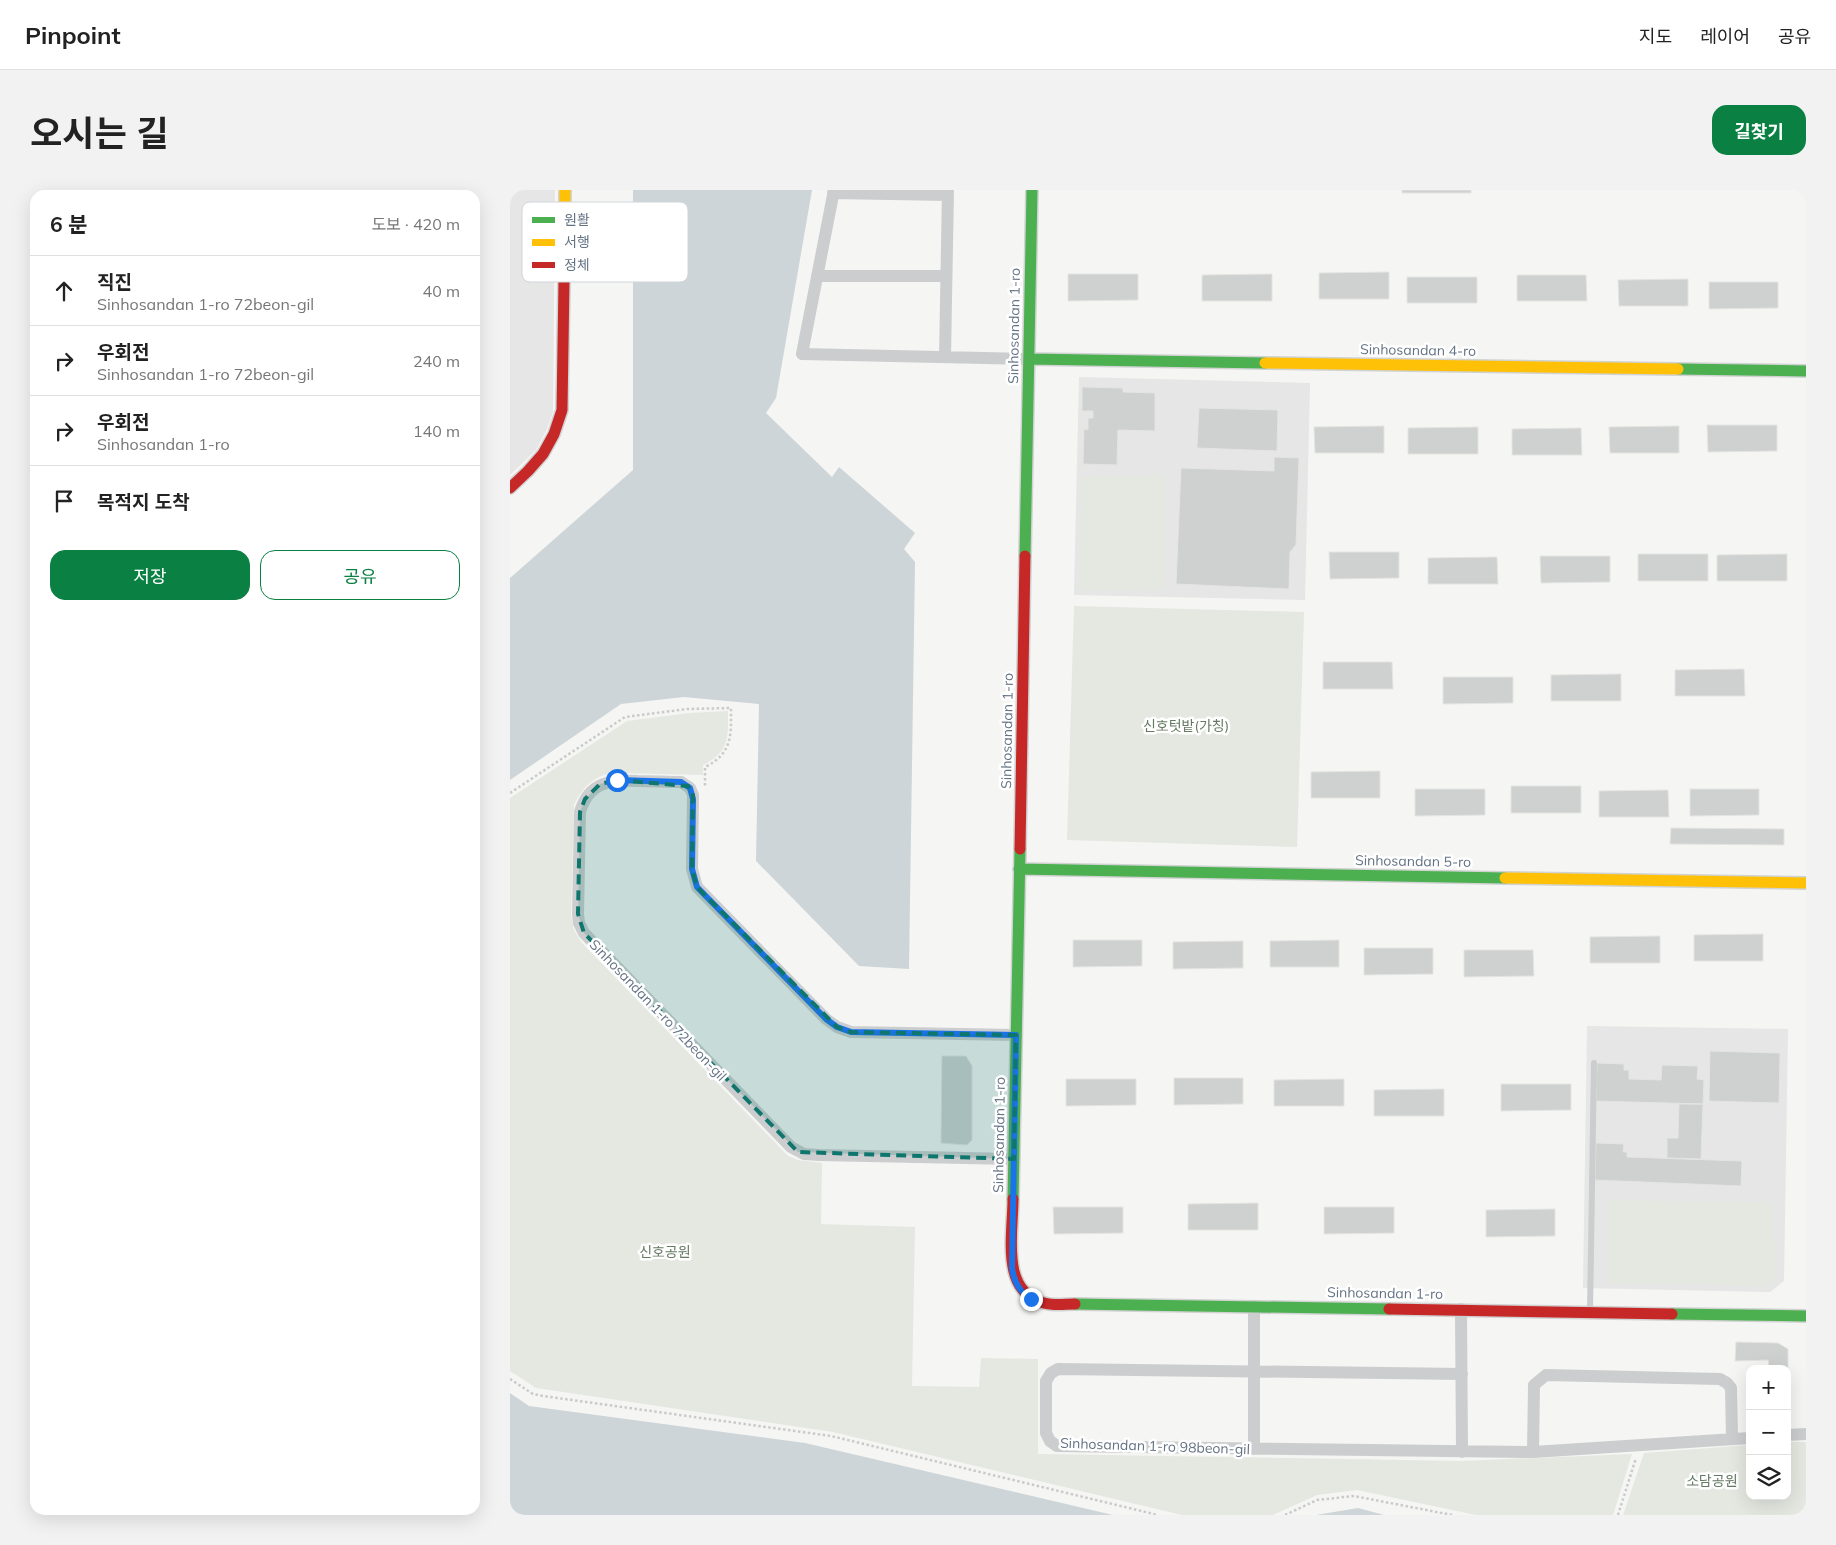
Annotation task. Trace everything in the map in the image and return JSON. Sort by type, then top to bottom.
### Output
[{"type":"main road","name":"Sinhosandan 1-ro","points":[[1032,190],[1012,1268],[1013,1276],[1020,1290],[1028,1297],[1047,1304],[1806,1316]]},
{"type":"main road","points":[[510,488],[548,448],[558,428],[562,410],[564,282]]},
{"type":"main road","name":"Sinhosandan 4-ro","points":[[1029,359],[1806,370]]},
{"type":"main road","name":"Sinhosandan 5-ro","points":[[1019,869],[1806,883]]},
{"type":"street","points":[[945,357],[948,193],[834,192],[802,354],[1029,359]]},
{"type":"street","points":[[817,276],[946,276]]},
{"type":"street","name":"Sinhosandan 1-ro 72beon-gil","points":[[1014,1159],[819,1155],[804,1154],[791,1147],[584,934],[578,914],[580,812],[585,799],[600,784],[617,780],[681,782],[688,786],[693,795],[692,869],[697,887],[819,1012],[837,1027],[851,1032],[1016,1035]]},
{"type":"street","points":[[1254,1306],[1254,1449]]},
{"type":"street","points":[[1461,1310],[1462,1452]]},
{"type":"street","name":"Sinhosandan 1-ro 98beon-gil","points":[[1462,1374],[1058,1369],[1051,1373],[1046,1381],[1046,1433],[1050,1441],[1057,1446],[1462,1452],[1533,1452],[1746,1438]]},
{"type":"street","points":[[1533,1452],[1534,1385],[1546,1375],[1720,1379],[1731,1388],[1732,1439]]},
{"type":"street","points":[[1791,1435],[1806,1434]]},
{"type":"lane","points":[[1590,1312],[1594,1063]]},
{"type":"path","points":[[510,793],[625,717],[687,710],[731,708],[731,736],[722,755],[705,767],[704,796]]},
{"type":"path","points":[[510,1379],[533,1394],[543,1396],[831,1436],[1158,1515]]},
{"type":"path","points":[[1618,1515],[1641,1445]]},
{"type":"path","points":[[1285,1515],[1317,1500],[1354,1496],[1452,1515]]},
{"type":"highlighted area","points":[[617,780],[688,786],[693,795],[692,869],[697,887],[837,1027],[851,1032],[1016,1035],[1014,1159],[798,1152],[584,933],[578,914],[580,812],[585,799],[600,784]]},
{"type":"shaded area","points":[[510,190],[555,190],[555,202],[522,202],[522,282],[554,282],[553,412],[536,450],[510,475]]},
{"type":"shaded area","points":[[633,190],[812,190],[776,398],[766,413],[832,477],[839,467],[915,533],[904,549],[915,562],[909,969],[859,966],[756,861],[759,704],[684,697],[621,704],[510,780],[510,578],[633,470],[633,282],[688,282],[688,202],[633,202]]},
{"type":"shaded area","points":[[1079,377],[1310,383],[1305,600],[1074,595]]},
{"type":"shaded area","points":[[1587,1026],[1788,1029],[1784,1281],[1770,1292],[1583,1288]]},
{"type":"shaded area","points":[[510,1393],[529,1406],[805,1443],[1113,1515],[510,1515]]},
{"type":"shaded area","points":[[1358,1508],[1384,1515],[1316,1515]]},
{"type":"green space","points":[[1082,475],[1164,476],[1163,591],[1080,590]]},
{"type":"green space","name":"신호텃밭(가칭)","points":[[1074,606],[1304,612],[1297,847],[1067,840]]},
{"type":"green space","name":"신호공원","points":[[728,711],[726,743],[718,755],[703,765],[703,775],[613,773],[594,780],[581,793],[574,805],[571,915],[574,930],[582,943],[788,1156],[798,1160],[822,1163],[821,1224],[915,1227],[912,1386],[979,1387],[981,1358],[1038,1359],[1038,1454],[1461,1461],[1632,1454],[1613,1515],[1476,1515],[1357,1490],[1317,1495],[1273,1515],[1182,1515],[833,1432],[536,1388],[510,1371],[510,798],[627,721],[690,713]]},
{"type":"green space","points":[[1609,1200],[1772,1203],[1772,1239],[1776,1239],[1776,1277],[1767,1286],[1607,1283]]},
{"type":"green space","name":"소담공원","points":[[1791,1442],[1806,1442],[1806,1515],[1623,1515],[1644,1453],[1746,1445],[1746,1500],[1791,1500]]},
{"type":"building","points":[[1402,190],[1471,190],[1471,193],[1402,193]]},
{"type":"building","points":[[1389,272],[1389,299],[1319,299],[1319,273]]},
{"type":"building","points":[[1068,274],[1138,274],[1138,300],[1068,301]]},
{"type":"building","points":[[1272,274],[1272,301],[1202,301],[1202,275]]},
{"type":"building","points":[[1517,275],[1586,275],[1587,301],[1517,301]]},
{"type":"building","points":[[1407,277],[1477,277],[1477,303],[1407,303]]},
{"type":"building","points":[[1688,279],[1688,306],[1619,306],[1618,280]]},
{"type":"building","points":[[1709,282],[1778,282],[1778,308],[1709,309]]},
{"type":"building","points":[[1082,387],[1123,388],[1123,392],[1155,393],[1155,431],[1118,430],[1117,465],[1083,464],[1084,429],[1088,430],[1088,418],[1093,418],[1093,411],[1082,411]]},
{"type":"building","points":[[1199,408],[1278,410],[1277,451],[1197,448]]},
{"type":"building","points":[[1707,425],[1777,425],[1777,451],[1708,452]]},
{"type":"building","points":[[1384,426],[1384,453],[1315,453],[1314,427]]},
{"type":"building","points":[[1679,426],[1679,453],[1610,453],[1609,427]]},
{"type":"building","points":[[1478,427],[1478,454],[1408,454],[1408,428]]},
{"type":"building","points":[[1581,428],[1582,455],[1512,455],[1512,429]]},
{"type":"building","points":[[1274,457],[1299,458],[1296,545],[1290,552],[1289,589],[1176,584],[1181,468],[1274,471]]},
{"type":"building","points":[[1329,552],[1399,552],[1399,578],[1330,579]]},
{"type":"building","points":[[1638,554],[1708,554],[1708,581],[1638,581]]},
{"type":"building","points":[[1787,554],[1787,581],[1717,581],[1717,555]]},
{"type":"building","points":[[1540,556],[1610,556],[1610,582],[1541,583]]},
{"type":"building","points":[[1497,557],[1498,584],[1428,584],[1428,558]]},
{"type":"building","points":[[1323,662],[1392,662],[1393,689],[1323,689]]},
{"type":"building","points":[[1744,669],[1745,696],[1675,696],[1675,670]]},
{"type":"building","points":[[1621,674],[1621,701],[1551,701],[1551,675]]},
{"type":"building","points":[[1443,677],[1513,677],[1513,703],[1443,704]]},
{"type":"building","points":[[1380,771],[1380,798],[1311,798],[1311,772]]},
{"type":"building","points":[[1511,786],[1581,786],[1581,813],[1511,813]]},
{"type":"building","points":[[1415,789],[1485,789],[1485,815],[1415,816]]},
{"type":"building","points":[[1690,789],[1759,789],[1759,815],[1690,816]]},
{"type":"building","points":[[1668,790],[1669,817],[1599,817],[1599,791]]},
{"type":"building","points":[[1671,828],[1784,829],[1784,845],[1670,844]]},
{"type":"building","points":[[1763,934],[1763,961],[1694,961],[1694,935]]},
{"type":"building","points":[[1660,936],[1660,963],[1590,963],[1590,937]]},
{"type":"building","points":[[1073,940],[1142,940],[1142,966],[1073,967]]},
{"type":"building","points":[[1339,940],[1339,967],[1270,967],[1270,941]]},
{"type":"building","points":[[1243,941],[1243,968],[1173,969],[1173,942]]},
{"type":"building","points":[[1364,948],[1433,948],[1433,974],[1364,975]]},
{"type":"building","points":[[1464,950],[1533,950],[1534,976],[1464,977]]},
{"type":"building","points":[[1710,1051],[1780,1053],[1779,1103],[1709,1101]]},
{"type":"building","points":[[942,1056],[966,1056],[972,1066],[972,1140],[967,1145],[941,1143]]},
{"type":"building","points":[[1597,1063],[1624,1064],[1624,1070],[1629,1070],[1629,1079],[1661,1080],[1662,1065],[1698,1066],[1697,1079],[1704,1080],[1703,1104],[1596,1101]]},
{"type":"building","points":[[1174,1078],[1243,1078],[1243,1104],[1174,1105]]},
{"type":"building","points":[[1066,1079],[1136,1079],[1136,1105],[1066,1106]]},
{"type":"building","points":[[1344,1079],[1344,1106],[1274,1106],[1274,1080]]},
{"type":"building","points":[[1501,1084],[1571,1084],[1571,1110],[1501,1111]]},
{"type":"building","points":[[1444,1089],[1444,1116],[1374,1116],[1374,1090]]},
{"type":"building","points":[[1679,1104],[1703,1104],[1701,1159],[1667,1158],[1667,1138],[1678,1138]]},
{"type":"building","points":[[1596,1143],[1624,1144],[1623,1152],[1627,1152],[1627,1157],[1742,1161],[1741,1186],[1595,1180]]},
{"type":"building","points":[[1258,1203],[1258,1230],[1188,1230],[1188,1204]]},
{"type":"building","points":[[1053,1207],[1123,1207],[1123,1233],[1054,1234]]},
{"type":"building","points":[[1324,1207],[1394,1207],[1394,1233],[1324,1234]]},
{"type":"building","points":[[1555,1209],[1555,1236],[1486,1237],[1486,1210]]},
{"type":"building","points":[[1736,1342],[1778,1343],[1788,1349],[1788,1365],[1769,1365],[1768,1360],[1735,1361]]},
{"type":"traffic: fast","points":[[1025,556],[1032,190]]},
{"type":"traffic: fast","points":[[1029,359],[1265,363]]},
{"type":"traffic: fast","points":[[1678,369],[1806,371]]},
{"type":"traffic: fast","points":[[1013,1199],[1020,849]]},
{"type":"traffic: fast","points":[[1019,869],[1505,878]]},
{"type":"traffic: fast","points":[[1075,1304],[1389,1309]]},
{"type":"traffic: fast","points":[[1672,1314],[1806,1316]]},
{"type":"traffic: slow","points":[[565,190],[565,202]]},
{"type":"traffic: slow","points":[[1265,363],[1678,369]]},
{"type":"traffic: slow","points":[[1505,878],[1806,883]]},
{"type":"traffic: jam","points":[[510,488],[543,454],[554,434],[562,410],[564,282]]},
{"type":"traffic: jam","points":[[1020,849],[1025,556]]},
{"type":"traffic: jam","points":[[1013,1199],[1012,1260],[1015,1274],[1021,1287],[1030,1297],[1044,1303],[1056,1305],[1075,1304]]},
{"type":"traffic: jam","points":[[1389,1309],[1672,1314]]},
{"type":"route","points":[[617,780],[681,782],[690,788],[693,795],[692,869],[697,887],[826,1019],[837,1027],[851,1032],[1016,1035],[1012,1268],[1013,1276],[1020,1290],[1031,1299]]}]
